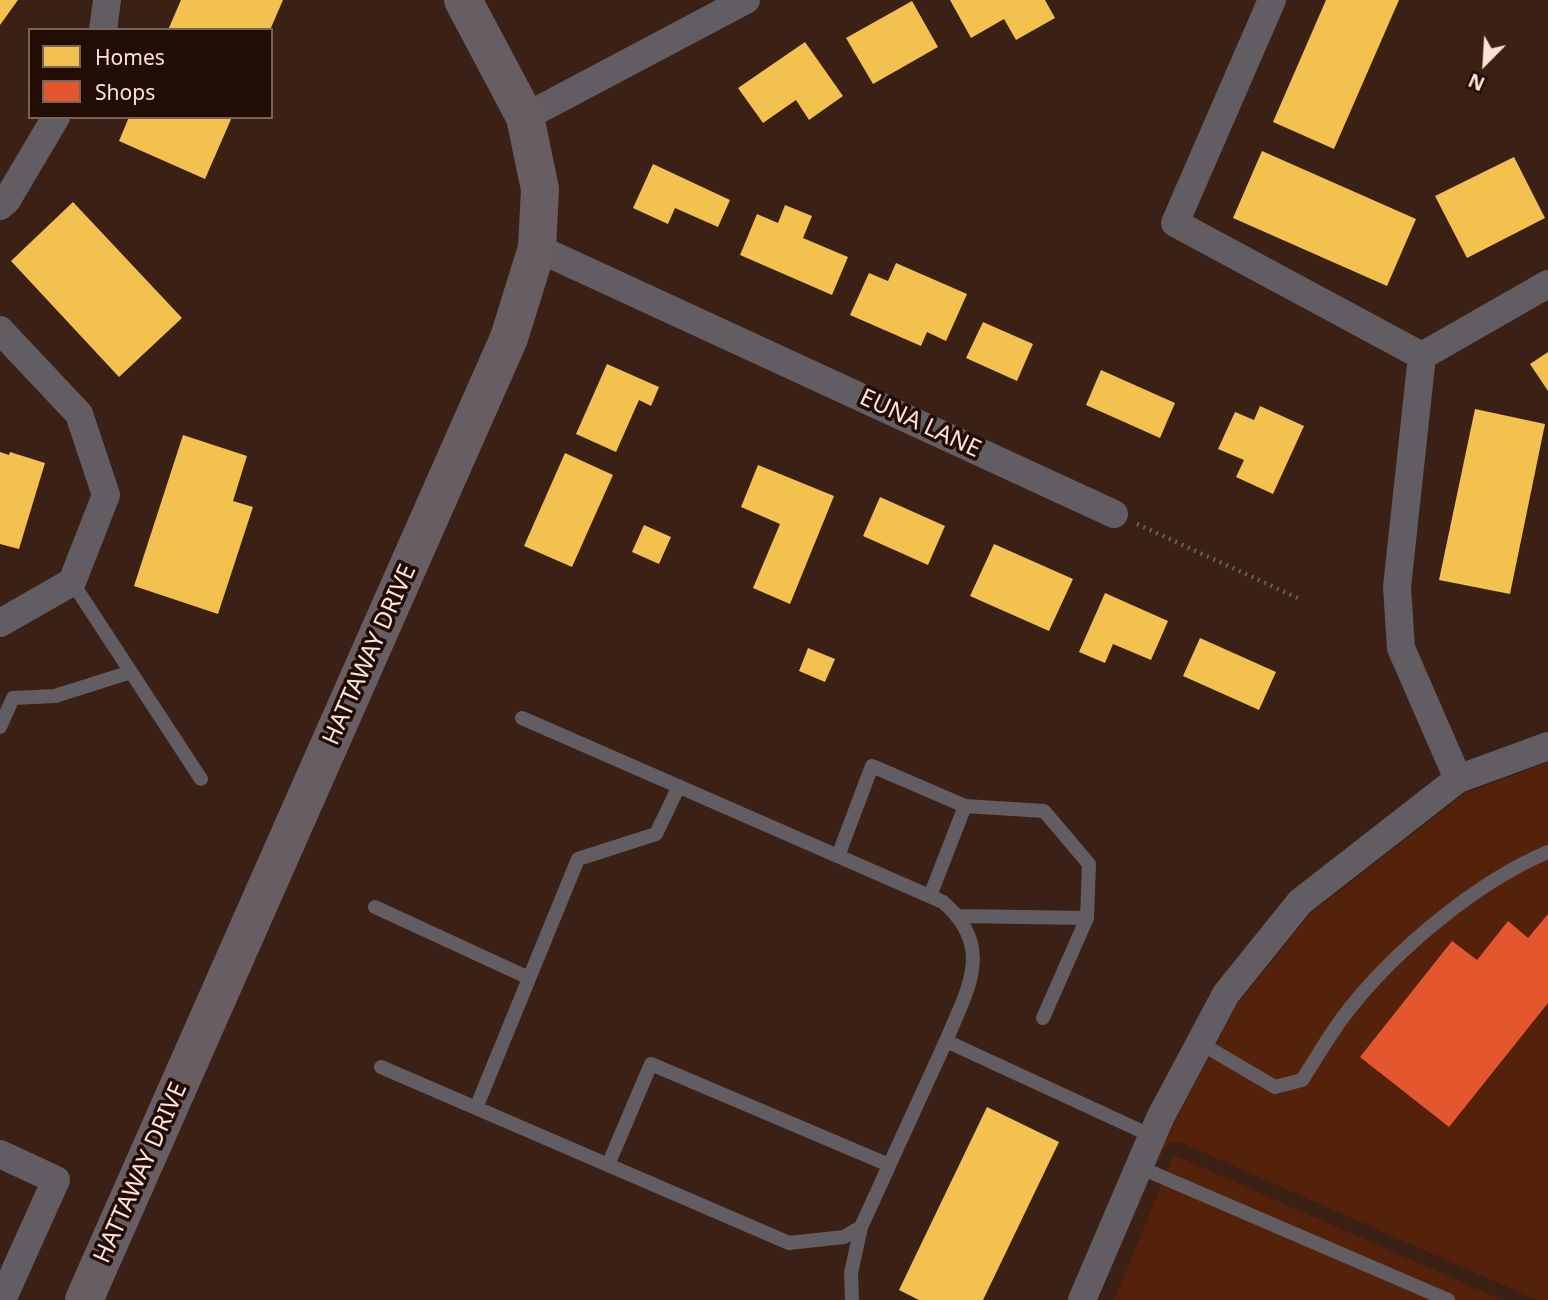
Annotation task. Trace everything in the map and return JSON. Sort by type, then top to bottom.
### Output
[{"type":"street","points":[[103,28],[107,0]]},
{"type":"street","name":"HATTAWAY DRIVE","points":[[85,1300],[509,338],[537,248],[540,189],[525,117],[463,0]]},
{"type":"street","points":[[525,117],[746,0]]},
{"type":"street","points":[[1272,0],[1175,223],[1422,356]]},
{"type":"street","points":[[0,206],[7,200],[55,119]]},
{"type":"street","name":"EUNA LANE","points":[[537,248],[1114,513]]},
{"type":"street","points":[[1422,356],[1548,284]]},
{"type":"street","points":[[0,330],[79,414],[106,495],[72,582],[0,623]]},
{"type":"street","points":[[1422,356],[1396,587],[1401,648],[1458,779]]},
{"type":"street","points":[[1083,1300],[1152,1136],[1226,994],[1300,902],[1458,779],[1548,746]]},
{"type":"street","points":[[0,1154],[55,1180],[2,1300]]},
{"type":"lane","points":[[72,582],[201,779]]},
{"type":"lane","points":[[0,727],[13,698],[55,696],[131,672]]},
{"type":"lane","points":[[522,718],[930,896],[943,902],[959,916],[971,938],[974,963],[972,978],[861,1227],[851,1273],[852,1300]]},
{"type":"lane","points":[[838,856],[872,766],[965,806],[1044,811],[1089,864],[1087,918],[1043,1018]]},
{"type":"lane","points":[[476,1108],[578,859],[656,834],[679,786]]},
{"type":"lane","points":[[930,896],[965,806]]},
{"type":"lane","points":[[1200,1043],[1275,1087],[1302,1080],[1350,1009],[1396,958],[1472,896],[1548,852]]},
{"type":"lane","points":[[374,907],[529,978]]},
{"type":"lane","points":[[959,916],[1087,918]]},
{"type":"lane","points":[[946,1041],[1152,1136]]},
{"type":"lane","points":[[608,1165],[651,1064],[889,1165]]},
{"type":"lane","points":[[381,1067],[789,1243],[835,1239],[861,1227]]},
{"type":"lane","points":[[1139,1167],[1448,1300]]},
{"type":"path","points":[[1114,513],[1302,600]]},
{"type":"shaded area","points":[[1548,762],[1548,1300],[1537,1300],[1180,1142],[1172,1142],[1163,1150],[1098,1300],[1173,1125],[1238,1003],[1310,914],[1464,794]]},
{"type":"shaded area","points":[[1174,1155],[1502,1300],[1114,1300]]},
{"type":"building: Homes","points":[[0,0],[18,0],[0,25]]},
{"type":"building: Homes","points":[[181,0],[283,0],[271,28],[169,28]]},
{"type":"building: Homes","points":[[950,0],[1045,0],[1055,18],[1016,40],[1004,19],[971,38]]},
{"type":"building: Homes","points":[[1326,0],[1399,0],[1334,149],[1273,122]]},
{"type":"building: Homes","points":[[912,1],[938,47],[873,84],[846,38]]},
{"type":"building: Homes","points":[[805,42],[843,96],[809,120],[796,100],[763,123],[738,88]]},
{"type":"building: Homes","points":[[128,119],[231,119],[205,179],[119,141]]},
{"type":"building: Homes","points":[[1262,151],[1416,219],[1387,286],[1233,218]]},
{"type":"building: Homes","points":[[1514,157],[1545,218],[1467,258],[1435,196]]},
{"type":"building: Homes","points":[[653,164],[730,200],[718,227],[675,208],[668,224],[633,208]]},
{"type":"building: Homes","points":[[73,202],[182,318],[119,377],[11,261]]},
{"type":"building: Homes","points":[[785,205],[812,216],[803,238],[848,257],[832,295],[740,255],[757,214],[778,223]]},
{"type":"building: Homes","points":[[896,263],[967,294],[946,341],[927,332],[921,346],[850,315],[869,273],[888,281]]},
{"type":"building: Homes","points":[[983,322],[1033,344],[1017,381],[966,358]]},
{"type":"building: Homes","points":[[1548,352],[1548,391],[1530,364]]},
{"type":"building: Homes","points":[[607,364],[659,387],[651,406],[639,400],[616,452],[576,434]]},
{"type":"building: Homes","points":[[1101,370],[1175,403],[1160,438],[1086,405]]},
{"type":"building: Homes","points":[[1260,406],[1304,426],[1273,494],[1236,477],[1244,460],[1218,449],[1235,412],[1254,420]]},
{"type":"building: Homes","points":[[1475,409],[1545,424],[1510,594],[1439,580]]},
{"type":"building: Homes","points":[[183,435],[247,456],[233,501],[253,507],[218,614],[134,586]]},
{"type":"building: Homes","points":[[0,452],[9,455],[10,452],[45,463],[19,549],[0,544]]},
{"type":"building: Homes","points":[[565,453],[613,475],[572,567],[524,546]]},
{"type":"building: Homes","points":[[758,465],[834,496],[790,604],[753,588],[780,524],[741,507]]},
{"type":"building: Homes","points":[[880,497],[945,526],[928,565],[863,536]]},
{"type":"building: Homes","points":[[644,525],[671,537],[659,564],[632,552]]},
{"type":"building: Homes","points":[[994,544],[1073,579],[1049,631],[970,596]]},
{"type":"building: Homes","points":[[1105,593],[1168,621],[1151,660],[1113,644],[1105,663],[1079,652]]},
{"type":"building: Homes","points":[[1200,638],[1276,672],[1259,710],[1183,676]]},
{"type":"building: Homes","points":[[808,648],[835,659],[825,682],[799,671]]},
{"type":"building: Homes","points":[[987,1107],[1059,1142],[983,1300],[919,1300],[899,1290]]},
{"type":"building: Shops","points":[[1548,914],[1548,1003],[1449,1127],[1360,1057],[1452,941],[1477,960],[1508,921],[1528,938]]}]
